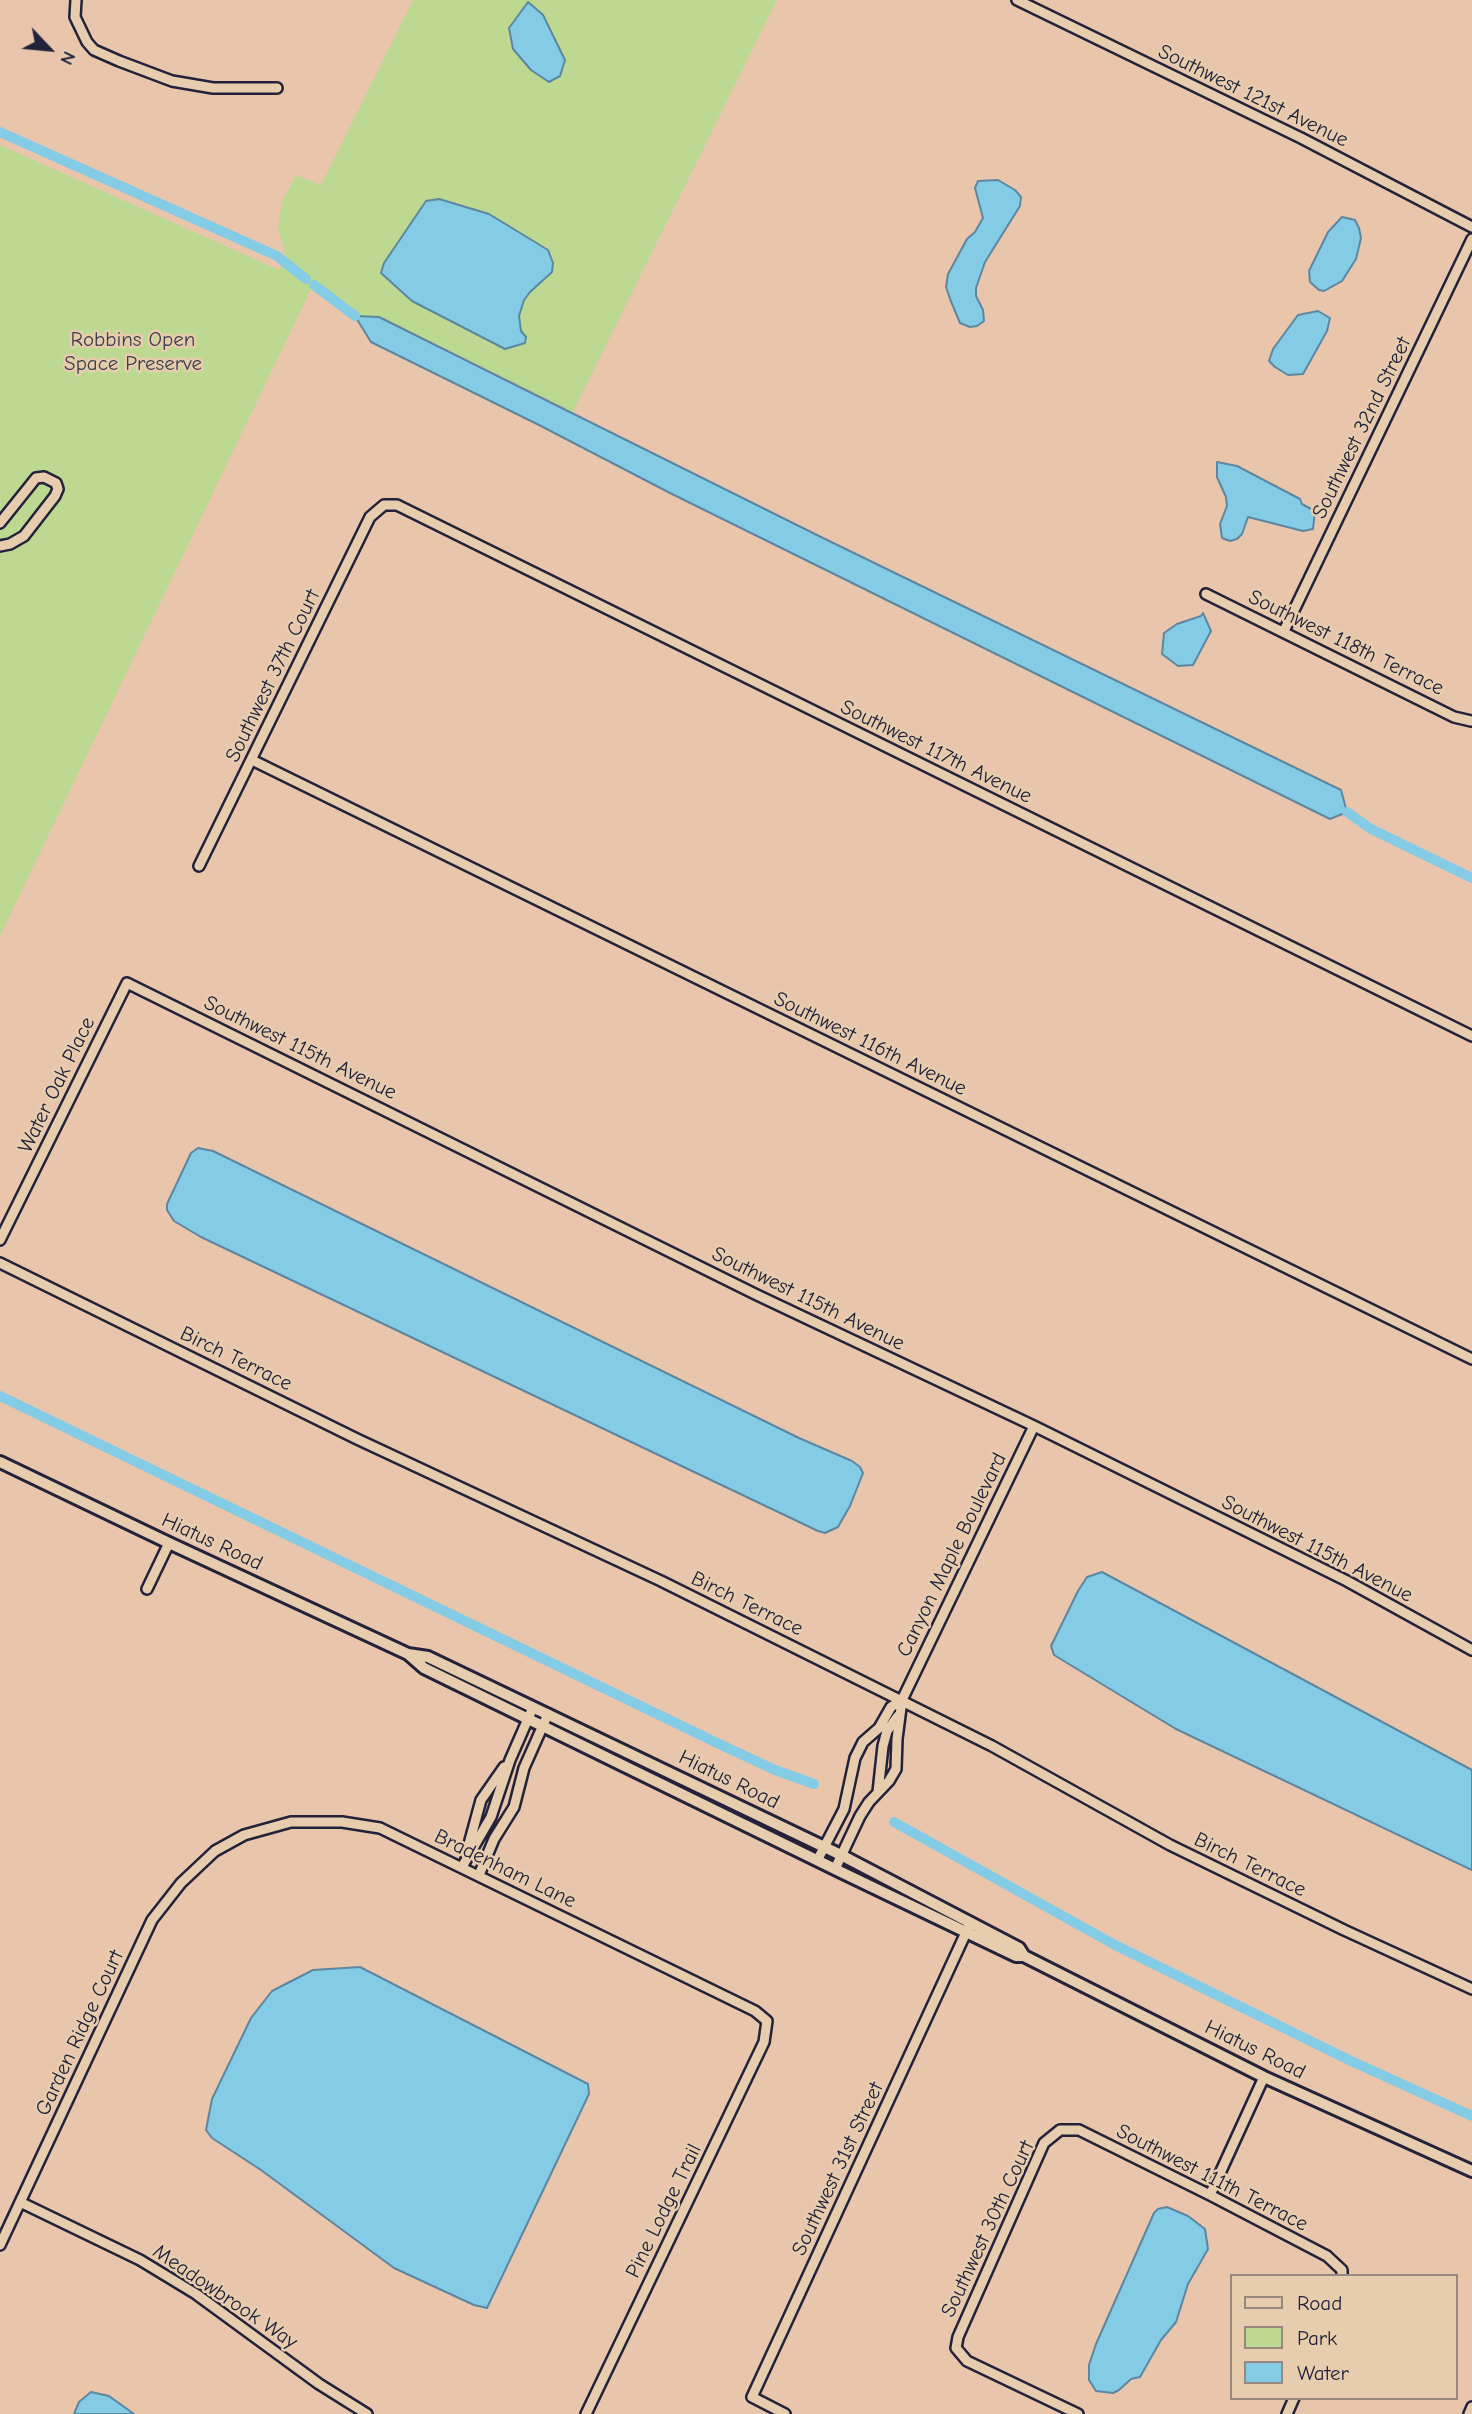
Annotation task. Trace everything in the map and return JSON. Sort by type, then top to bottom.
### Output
[{"type":"street","points":[[76,0],[75,18],[94,50],[172,81],[213,88],[276,88]]},
{"type":"street","name":"Southwest 121st Avenue","points":[[1017,0],[1301,138],[1472,227]]},
{"type":"street","name":"Southwest 32nd Street","points":[[1284,631],[1472,239]]},
{"type":"street","points":[[0,523],[36,478],[44,477],[56,483],[58,489],[55,496],[24,536],[0,546]]},
{"type":"street","name":"Southwest 37th Court","points":[[199,866],[370,517],[384,505]]},
{"type":"street","name":"Southwest 117th Avenue","points":[[384,505],[397,505],[1472,1036]]},
{"type":"street","name":"Southwest 118th Terrace","points":[[1206,594],[1454,717],[1472,720]]},
{"type":"street","name":"Southwest 116th Avenue","points":[[252,760],[1472,1359]]},
{"type":"street","name":"Water Oak Place","points":[[0,1240],[127,983]]},
{"type":"street","name":"Southwest 115th Avenue","points":[[127,983],[720,1277],[1034,1426],[1347,1581],[1472,1650]]},
{"type":"street","name":"Birch Terrace","points":[[0,1263],[357,1439],[661,1581],[992,1746],[1170,1845],[1472,1989]]},
{"type":"street","name":"Canyon Maple Boulevard","points":[[835,1868],[860,1816],[896,1769],[902,1700],[1034,1426]]},
{"type":"street","name":"Hiatus Road","points":[[0,1462],[408,1654],[428,1657],[531,1713],[835,1868],[1019,1948],[1024,1956],[1264,2077],[1472,2171]]},
{"type":"street","points":[[147,1589],[169,1543]]},
{"type":"street","name":"Canyon Maple Boulevard","points":[[818,1859],[844,1809],[855,1758],[863,1742],[879,1728],[891,1707],[902,1700]]},
{"type":"street","points":[[463,1867],[492,1814],[510,1760],[531,1713]]},
{"type":"street","name":"Canyon Maple Boulevard","points":[[878,1794],[887,1731],[900,1714]]},
{"type":"street","points":[[479,1875],[494,1839],[514,1807],[524,1768],[545,1720]]},
{"type":"street","name":"Hiatus Road","points":[[545,1720],[841,1855],[968,1926]]},
{"type":"street","points":[[863,1742],[883,1746]]},
{"type":"street","points":[[463,1867],[481,1800],[492,1781],[510,1760]]},
{"type":"street","points":[[479,1810],[506,1820]]},
{"type":"street","name":"Bradenham Lane","points":[[215,1852],[244,1835],[291,1822],[342,1822],[380,1828],[755,2011],[767,2021]]},
{"type":"street","name":"Garden Ridge Court","points":[[0,2245],[152,1920],[181,1883],[215,1852]]},
{"type":"street","name":"Southwest 31st Street","points":[[785,2414],[752,2397],[968,1926]]},
{"type":"street","name":"Pine Lodge Trail","points":[[586,2414],[765,2042],[767,2021]]},
{"type":"street","points":[[1210,2194],[1264,2077]]},
{"type":"street","name":"Southwest 111th Terrace","points":[[1060,2130],[1079,2130],[1210,2194],[1327,2256],[1342,2273]]},
{"type":"street","name":"Southwest 30th Court","points":[[1060,2130],[1044,2143],[958,2337],[956,2348],[967,2361],[1078,2414]]},
{"type":"street","name":"Meadowbrook Way","points":[[20,2202],[141,2260],[197,2294],[319,2384],[367,2414]]},
{"type":"street","points":[[1469,2414],[1472,2407]]},
{"type":"green space","name":"Robbins Open Space Preserve","points":[[413,0],[777,0],[572,414],[379,317],[355,316],[314,285],[312,287],[0,936],[0,145],[279,270],[286,256],[278,228],[282,202],[296,175],[321,185]],"holes":[[[426,201],[489,214],[507,227],[546,278],[539,281],[524,300],[519,316],[521,331],[505,349],[412,301],[382,273]]]},
{"type":"water","points":[[528,2],[543,15],[565,60],[560,76],[549,82],[531,70],[513,49],[509,28]]},
{"type":"water","points":[[998,180],[1021,197],[1020,206],[985,262],[976,288],[984,321],[970,327],[960,323],[950,299],[946,287],[948,274],[967,239],[975,232],[983,218],[975,188],[978,181]]},
{"type":"water","points":[[439,199],[489,214],[548,250],[553,263],[552,272],[524,300],[519,316],[521,331],[526,337],[525,343],[505,349],[412,301],[381,273],[384,263],[426,201]]},
{"type":"water","points":[[1342,217],[1355,220],[1359,228],[1361,238],[1356,259],[1342,281],[1324,291],[1319,290],[1310,282],[1309,271],[1328,232]]},
{"type":"water","points":[[1318,311],[1330,318],[1327,331],[1303,374],[1288,375],[1269,361],[1273,349],[1298,315]]},
{"type":"water","points":[[355,316],[379,317],[823,538],[1341,790],[1347,812],[1330,819],[670,493],[371,342]]},
{"type":"water","points":[[1217,462],[1237,466],[1300,499],[1302,504],[1315,511],[1313,529],[1303,531],[1248,517],[1242,534],[1237,539],[1230,541],[1222,538],[1220,524],[1227,506],[1217,477]]},
{"type":"water","points":[[1203,613],[1211,631],[1193,665],[1178,666],[1162,654],[1164,633]]},
{"type":"water","points":[[198,1148],[213,1151],[799,1438],[852,1461],[863,1473],[850,1506],[838,1527],[825,1533],[818,1531],[201,1237],[174,1221],[167,1210],[167,1204],[191,1153]]},
{"type":"water","points":[[1102,1572],[1472,1770],[1472,1870],[1176,1729],[1054,1655],[1051,1646],[1078,1591],[1087,1577]]},
{"type":"water","points":[[360,1967],[588,2084],[589,2094],[487,2308],[474,2305],[394,2268],[261,2170],[212,2138],[206,2130],[212,2099],[251,2018],[272,1991],[313,1970]]},
{"type":"water","points":[[1167,2207],[1188,2216],[1205,2229],[1208,2249],[1188,2284],[1176,2322],[1161,2340],[1140,2377],[1131,2379],[1113,2393],[1096,2391],[1089,2380],[1089,2365],[1096,2344],[1154,2213]]},
{"type":"water","points":[[91,2392],[109,2396],[134,2414],[74,2414],[79,2402]]},
{"type":"waterway","points":[[0,132],[277,256],[306,279]]},
{"type":"waterway","points":[[314,285],[355,316]]},
{"type":"waterway","points":[[1347,812],[1371,829],[1472,878]]},
{"type":"waterway","points":[[0,1396],[715,1742],[775,1770],[814,1784]]},
{"type":"waterway","points":[[894,1822],[1115,1945],[1349,2060],[1472,2116]]}]
